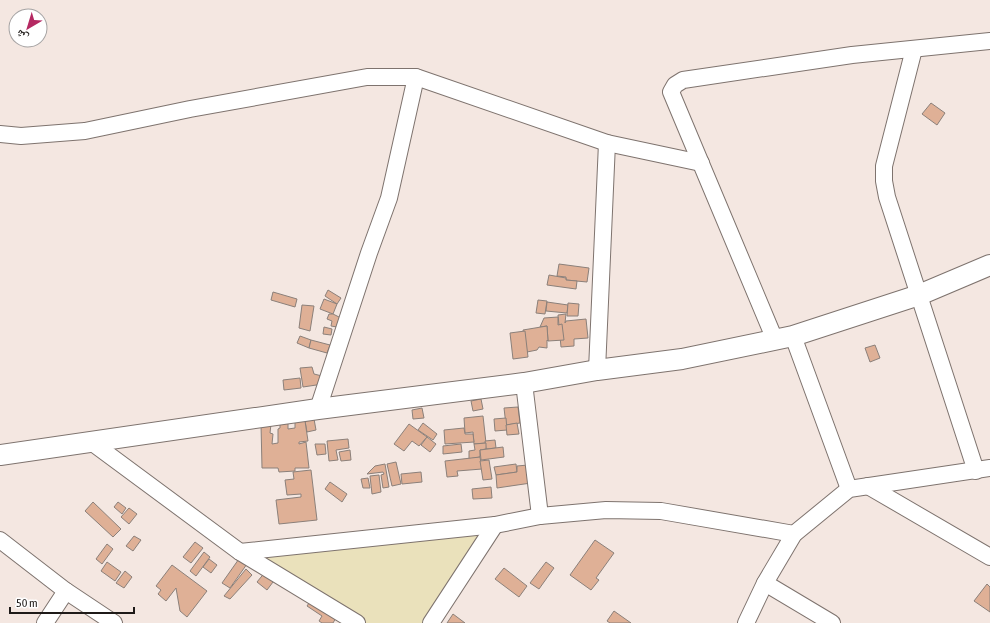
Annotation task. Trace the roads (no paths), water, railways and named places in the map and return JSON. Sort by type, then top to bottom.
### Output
[{"type":"street","points":[[849,489],[784,338],[701,163],[672,92],[675,85],[683,80],[852,55],[990,41]]},
{"type":"street","points":[[746,623],[765,584],[794,534],[849,489],[983,469],[919,295],[887,197],[884,180],[884,166],[914,49]]},
{"type":"street","points":[[0,134],[21,136],[85,131],[190,109],[368,78],[416,77],[607,143],[701,163]]},
{"type":"street","points":[[318,409],[369,253],[389,198],[416,77]]},
{"type":"street","points":[[597,370],[607,143]]},
{"type":"street","points":[[0,455],[318,409],[524,383],[597,370],[682,359],[784,338],[919,295],[990,265]]},
{"type":"street","points":[[524,383],[540,516]]},
{"type":"street","points":[[90,441],[240,552],[356,623]]},
{"type":"street","points":[[868,486],[990,557]]},
{"type":"street","points":[[240,552],[495,525],[540,516],[606,510],[661,511],[794,534]]},
{"type":"street","points":[[431,623],[495,525]]},
{"type":"street","points":[[0,540],[66,591],[114,623]]},
{"type":"street","points":[[765,584],[832,623]]},
{"type":"street","points":[[45,623],[66,591]]}]
